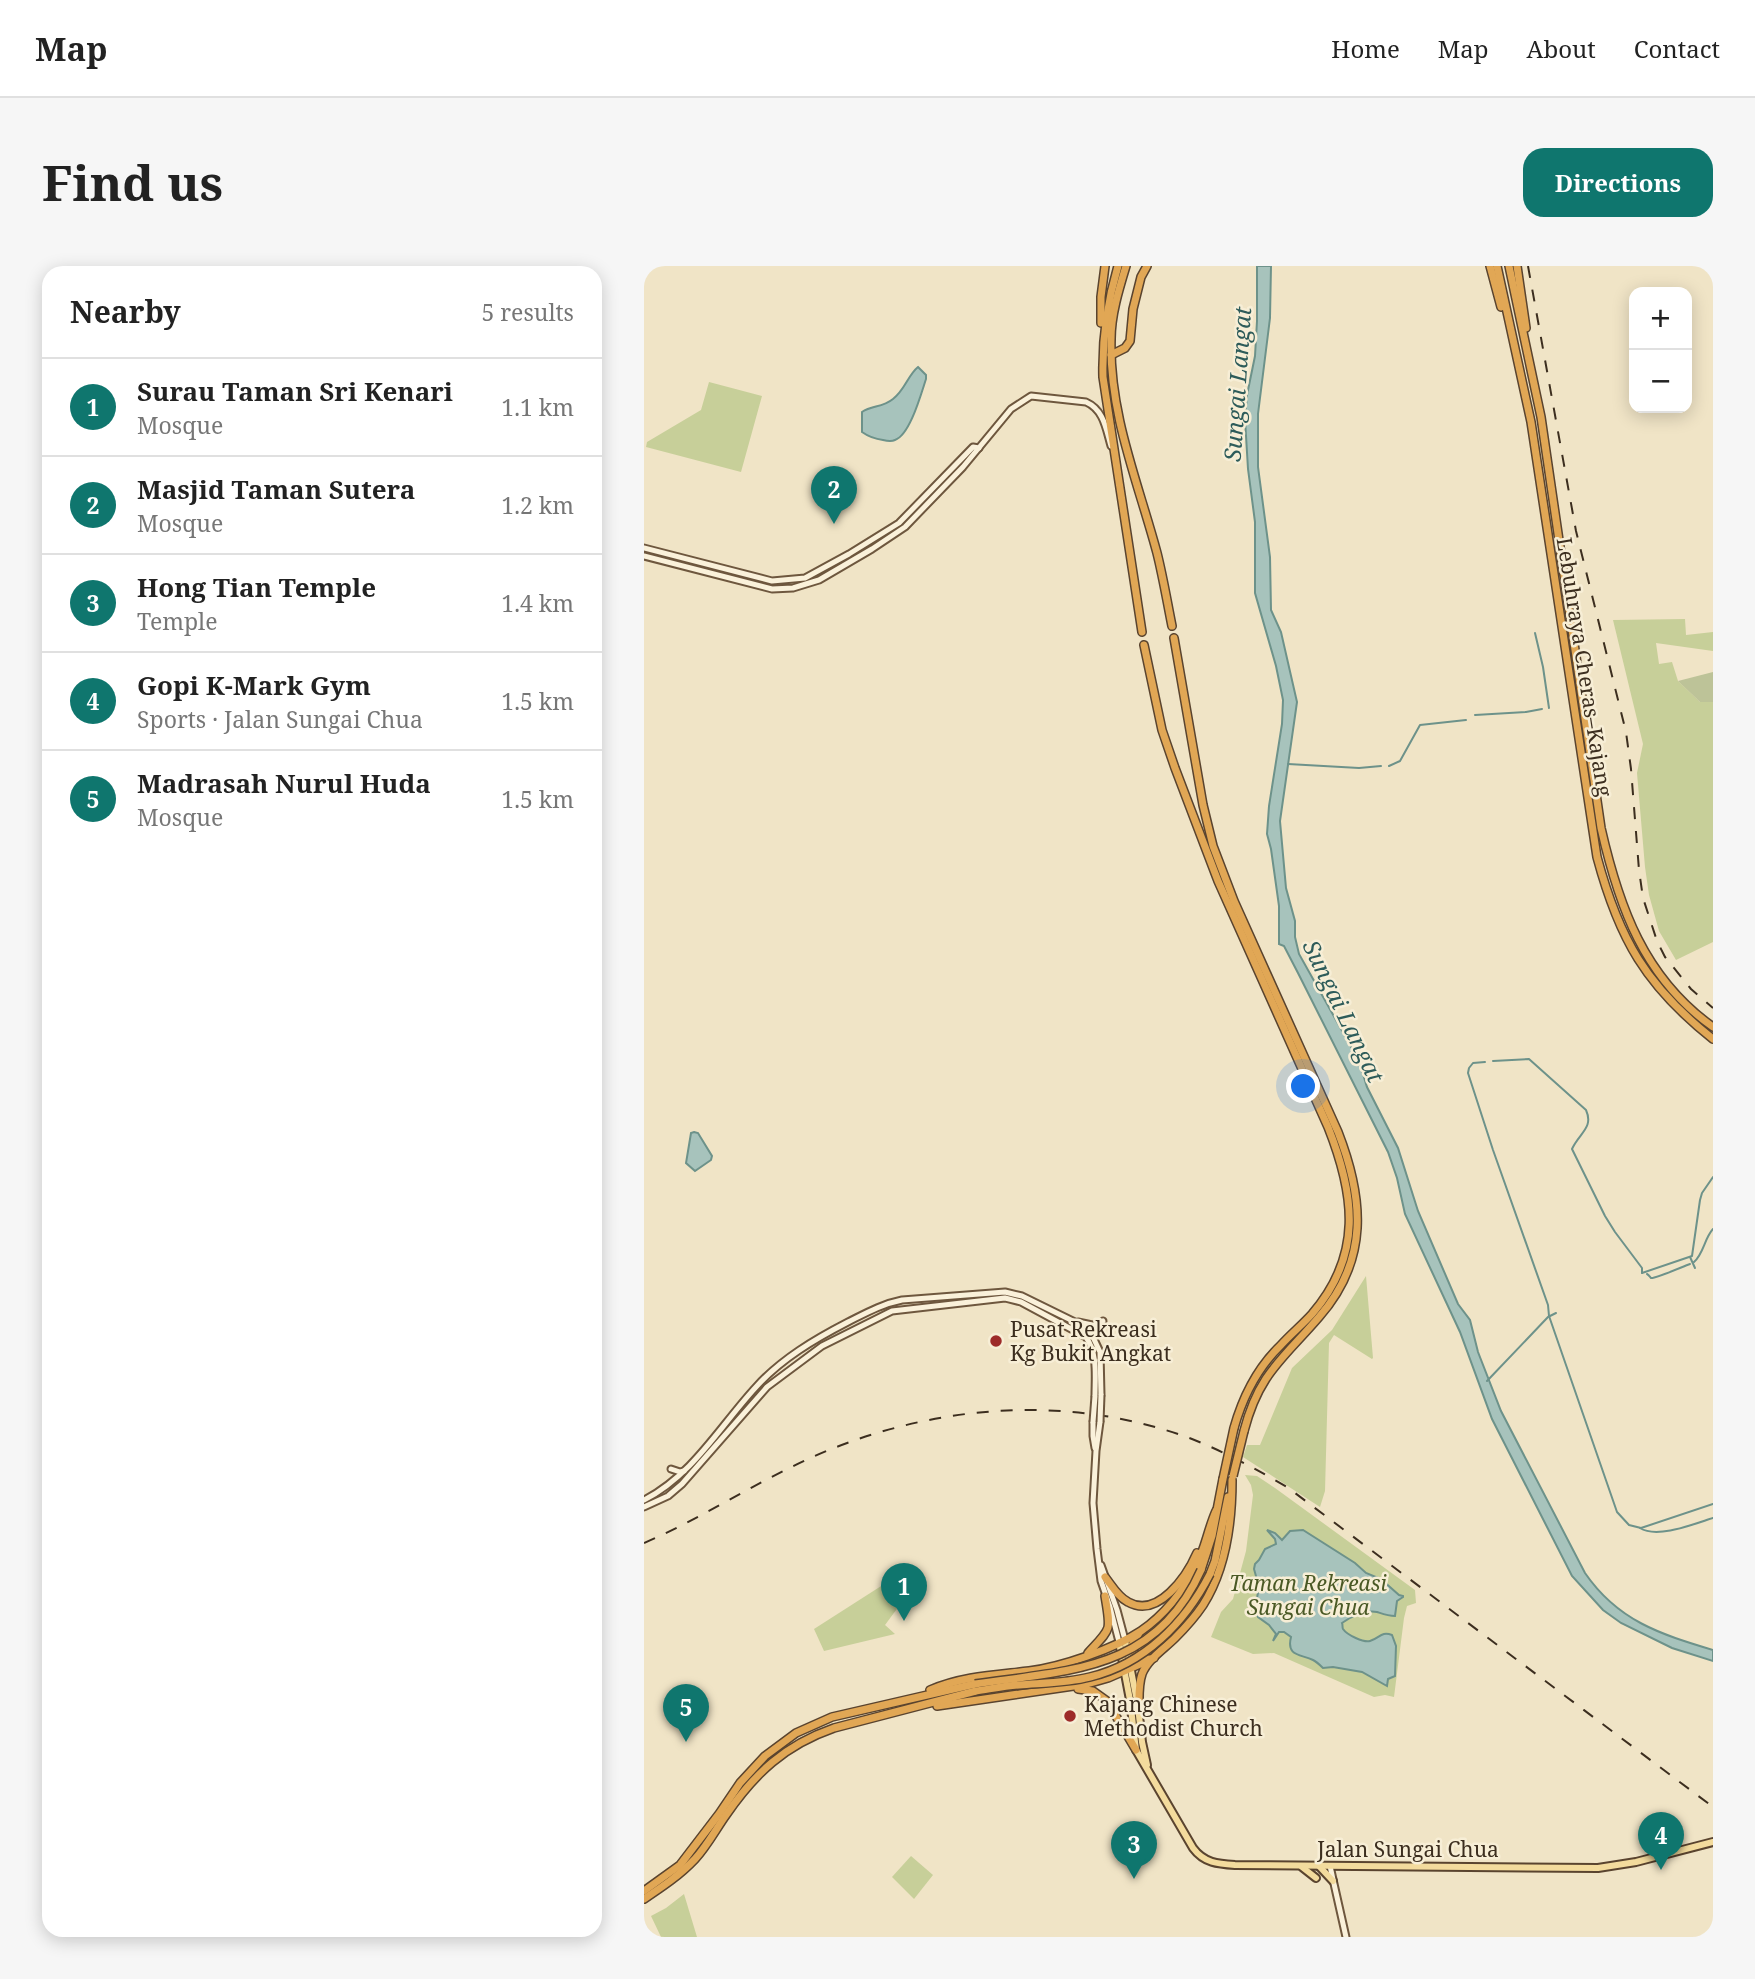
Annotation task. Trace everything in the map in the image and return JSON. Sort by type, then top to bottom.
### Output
[{"type":"highway","points":[[1105,266],[1101,297],[1104,391],[1142,632]]},
{"type":"highway","points":[[1103,338],[1118,266]]},
{"type":"highway","points":[[1126,266],[1112,320],[1112,376],[1126,451],[1157,554],[1172,626]]},
{"type":"highway","points":[[1111,355],[1125,348],[1130,341],[1133,309],[1141,277],[1147,266]]},
{"type":"highway","points":[[1490,266],[1497,298],[1507,317]]},
{"type":"highway","name":"Lebuhraya Cheras–Kajang","points":[[1497,266],[1531,422],[1597,857],[1607,895],[1624,936],[1649,976],[1689,1020],[1713,1039]]},
{"type":"highway","name":"Lebuhraya Cheras–Kajang","points":[[1509,266],[1549,468],[1601,828],[1612,873],[1621,902],[1646,955],[1665,981],[1699,1017],[1713,1027]]},
{"type":"highway","points":[[1517,266],[1527,349]]},
{"type":"highway","points":[[1105,1577],[1122,1598],[1144,1606],[1158,1601],[1173,1589],[1188,1570],[1229,1478],[1249,1410],[1278,1360],[1321,1316],[1340,1286],[1357,1237],[1358,1205],[1338,1132],[1234,901],[1213,846],[1202,805],[1174,638]]},
{"type":"highway","points":[[644,1899],[673,1880],[694,1860],[741,1793],[773,1762],[792,1747],[813,1736],[976,1687],[1088,1677],[1121,1665],[1151,1647],[1173,1628],[1191,1607],[1215,1561],[1229,1478],[1234,1428],[1240,1408],[1255,1376],[1267,1360],[1310,1317],[1334,1280],[1347,1243],[1350,1203],[1342,1166],[1332,1137],[1218,881],[1175,768],[1162,730],[1144,645]]},
{"type":"highway","points":[[1139,1711],[1141,1677],[1146,1666],[1189,1622],[1216,1580],[1223,1559],[1230,1515],[1229,1478]]},
{"type":"highway","points":[[644,1891],[680,1865],[740,1783],[765,1756],[796,1732],[821,1721],[913,1698],[1088,1667],[1111,1660],[1141,1643],[1164,1624],[1185,1599],[1201,1570],[1212,1536],[1216,1511]]},
{"type":"highway","points":[[913,1698],[953,1681],[1038,1669],[1085,1656],[1140,1631],[1173,1601],[1194,1571],[1209,1527]]},
{"type":"highway","points":[[1085,1656],[1108,1631],[1105,1596]]},
{"type":"highway","points":[[1140,1631],[1132,1645],[1134,1653],[1145,1660],[1154,1658]]},
{"type":"highway","points":[[1095,1653],[1107,1654],[1114,1662],[1114,1672],[1108,1678]]},
{"type":"highway","points":[[895,1713],[1063,1688],[1108,1678],[1154,1658]]},
{"type":"highway","points":[[1063,1688],[1085,1689],[1101,1695],[1136,1749]]},
{"type":"main road","points":[[1122,1641],[1128,1670]]},
{"type":"main road","name":"Jalan Sungai Chua","points":[[1128,1670],[1139,1711],[1142,1742],[1150,1772]]},
{"type":"main road","name":"Jalan Sungai Chua","points":[[1128,1670],[1136,1749],[1193,1849],[1203,1859],[1220,1864],[1590,1868],[1636,1862],[1713,1842]]},
{"type":"main road","points":[[1301,1866],[1316,1878]]},
{"type":"main road","points":[[1319,1866],[1332,1879],[1336,1871],[1346,1866]]},
{"type":"street","points":[[644,556],[772,589],[793,589],[819,580],[905,527],[979,448],[1011,409],[1027,397],[1086,402],[1093,405],[1100,412],[1116,463]]},
{"type":"street","points":[[644,548],[772,581],[805,578],[900,523],[973,447],[979,448]]},
{"type":"street","points":[[644,1500],[664,1489],[687,1470],[758,1384],[821,1335],[888,1303],[1013,1292],[1075,1322],[1092,1335],[1099,1346],[1101,1360],[1097,1422],[1093,1436],[1096,1451],[1094,1510],[1101,1581],[1122,1641]]},
{"type":"street","points":[[644,1507],[668,1496],[680,1486],[767,1387],[822,1346],[892,1311],[1005,1298],[1021,1302],[1086,1337],[1095,1360],[1098,1395]]},
{"type":"street","points":[[1075,1322],[1097,1326],[1102,1321]]},
{"type":"street","points":[[671,1469],[680,1472],[687,1470]]},
{"type":"street","points":[[1099,1559],[1122,1641]]},
{"type":"street","points":[[1331,1866],[1346,1937]]},
{"type":"green space","points":[[709,382],[762,396],[741,472],[646,447],[647,442],[701,410]]},
{"type":"green space","points":[[1685,619],[1686,635],[1713,632],[1713,651],[1656,643],[1659,664],[1672,662],[1678,681],[1700,702],[1713,702],[1713,942],[1676,960],[1659,931],[1649,895],[1637,773],[1643,744],[1613,620]]},
{"type":"green space","points":[[1713,672],[1713,702],[1700,702],[1678,681]]},
{"type":"green space","points":[[1366,1276],[1373,1358],[1334,1335],[1329,1343],[1325,1491],[1320,1507],[1243,1457],[1247,1445],[1260,1445],[1292,1368],[1332,1330]]},
{"type":"green space","name":"Taman Rekreasi Sungai Chua","points":[[1245,1475],[1257,1476],[1275,1488],[1415,1590],[1416,1603],[1407,1606],[1404,1618],[1394,1697],[1374,1697],[1274,1653],[1253,1654],[1211,1637],[1221,1612],[1233,1599],[1246,1551],[1253,1495]]},
{"type":"green space","points":[[889,1581],[902,1602],[885,1625],[895,1634],[824,1651],[814,1629]]},
{"type":"green space","points":[[911,1856],[933,1875],[914,1899],[892,1877]]},
{"type":"green space","points":[[684,1894],[697,1937],[661,1937],[651,1916]]},
{"type":"water","points":[[1257,266],[1271,266],[1270,318],[1258,414],[1258,467],[1270,557],[1271,610],[1281,632],[1297,702],[1280,821],[1286,888],[1295,921],[1299,954],[1359,1061],[1367,1087],[1398,1148],[1418,1211],[1458,1304],[1470,1320],[1478,1352],[1501,1411],[1585,1573],[1611,1603],[1626,1614],[1658,1631],[1713,1650],[1713,1661],[1672,1648],[1621,1623],[1603,1610],[1572,1576],[1492,1419],[1460,1332],[1405,1214],[1388,1152],[1284,946],[1279,944],[1279,906],[1267,834],[1283,700],[1255,593],[1255,522],[1245,419],[1255,356]]},
{"type":"water","points":[[918,367],[926,375],[926,379],[914,413],[900,437],[888,441],[872,438],[862,432],[862,412],[893,399]]},
{"type":"water","points":[[691,1133],[698,1133],[712,1156],[711,1160],[695,1171],[686,1163]]},
{"type":"water","points":[[1267,1530],[1282,1540],[1290,1531],[1303,1530],[1403,1596],[1397,1601],[1395,1616],[1368,1612],[1342,1623],[1345,1631],[1364,1641],[1385,1634],[1392,1635],[1396,1646],[1395,1676],[1388,1679],[1387,1686],[1362,1672],[1323,1668],[1313,1660],[1296,1654],[1291,1648],[1291,1637],[1284,1632],[1279,1632],[1273,1641],[1276,1634],[1258,1617],[1255,1609],[1259,1587],[1255,1564],[1265,1549],[1276,1544]]},
{"type":"waterway","points":[[1535,633],[1549,708]]},
{"type":"waterway","points":[[1475,715],[1542,709]]},
{"type":"waterway","points":[[1389,766],[1400,761],[1420,725],[1466,720]]},
{"type":"waterway","points":[[1288,764],[1359,768],[1381,766]]},
{"type":"waterway","points":[[1493,1061],[1529,1059],[1586,1110],[1587,1126],[1572,1149],[1605,1216],[1642,1268],[1642,1273]]},
{"type":"waterway","points":[[1485,1062],[1473,1063],[1468,1073],[1617,1512],[1629,1525],[1641,1528],[1713,1504]]},
{"type":"waterway","points":[[1642,1273],[1692,1256],[1700,1200],[1713,1177]]},
{"type":"waterway","points":[[1694,1262],[1713,1229]]},
{"type":"waterway","points":[[1690,1257],[1695,1268]]},
{"type":"waterway","points":[[1647,1274],[1654,1278],[1690,1264]]},
{"type":"waterway","points":[[1487,1381],[1548,1317],[1556,1313]]},
{"type":"waterway","points":[[1640,1528],[1647,1531],[1666,1531],[1713,1518]]},
{"type":"railway","points":[[1528,266],[1576,531],[1626,732],[1643,898],[1665,957],[1691,989],[1713,1008]]},
{"type":"railway","points":[[644,1543],[805,1460],[873,1434],[918,1422],[1010,1410],[1102,1416],[1147,1425],[1204,1444],[1287,1487],[1713,1807]]},
{"type":"place","name":"Masjid Taman Sutera","points":[[834,524]]},
{"type":"place","name":"Pusat Rekreasi Kg Bukit Angkat","points":[[996,1341]]},
{"type":"place","name":"Surau Taman Sri Kenari","points":[[904,1621]]},
{"type":"place","name":"Kajang Chinese Methodist Church","points":[[1070,1716]]},
{"type":"place","name":"Madrasah Nurul Huda","points":[[686,1742]]},
{"type":"place","name":"Gopi K-Mark Gym","points":[[1661,1870]]},
{"type":"place","name":"Hong Tian Temple","points":[[1134,1879]]},
{"type":"water label","name":"Sungai Langat","points":[[1237,384]]},
{"type":"water label","name":"Sungai Langat","points":[[1344,1011]]}]
